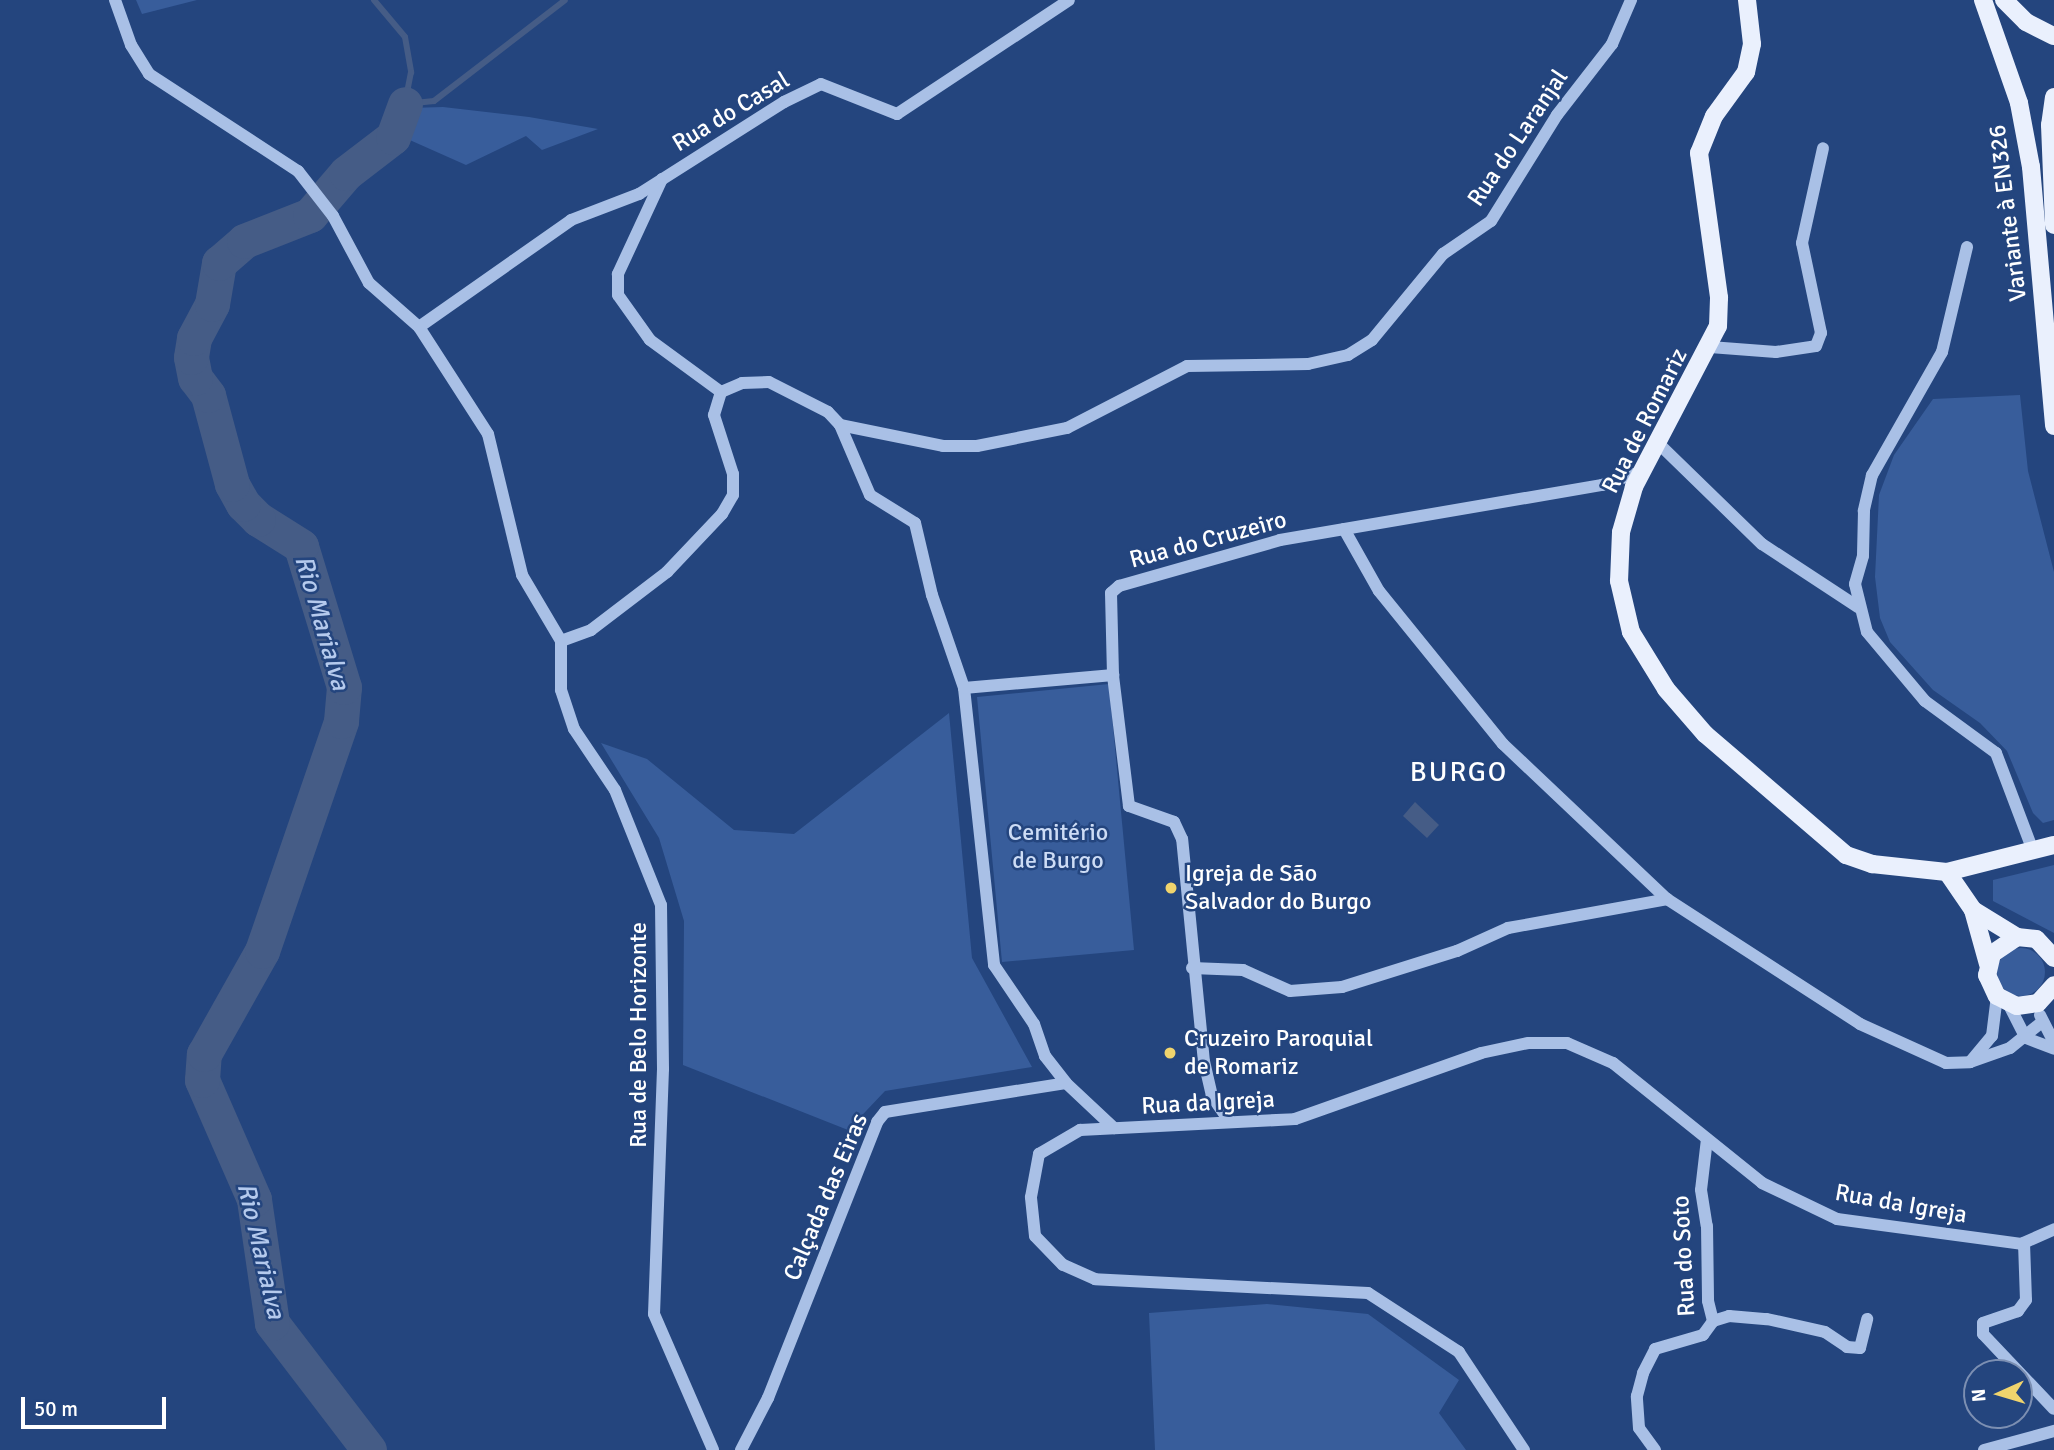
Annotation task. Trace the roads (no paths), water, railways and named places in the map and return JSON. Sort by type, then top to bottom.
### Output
[{"type":"main road","name":"Rua de Romariz","points":[[1747,0],[1752,44],[1746,72],[1714,116],[1699,153],[1719,298],[1718,326],[1710,347],[1643,471],[1621,532],[1619,581],[1631,632],[1667,689],[1705,734],[1846,855],[1872,864],[1947,872],[2054,845]]},
{"type":"main road","name":"Variante à EN326","points":[[1983,0],[2019,103],[2031,167],[2053,419]]},
{"type":"main road","points":[[2004,0],[2026,22],[2054,36]]},
{"type":"main road","points":[[2054,97],[2050,125],[2054,225]]},
{"type":"main road","points":[[2053,419],[2054,363]]},
{"type":"main road","points":[[1947,872],[1973,909],[1988,964],[1987,975],[2003,1001],[2049,993]]},
{"type":"main road","points":[[1973,909],[2017,937],[2036,939],[2053,954]]},
{"type":"main road","points":[[1988,964],[1998,946],[2017,937]]},
{"type":"street","name":"Rua de Belo Horizonte","points":[[114,0],[131,45],[149,74],[298,171],[333,216],[369,283],[419,327],[488,434],[522,575],[561,640],[562,690],[574,729],[615,790],[661,905],[663,1069],[654,1314],[713,1450]]},
{"type":"street","name":"Rua do Casal","points":[[419,327],[571,220],[639,194],[784,102],[821,84],[897,114],[1069,0]]},
{"type":"street","name":"Rua do Laranjal","points":[[840,425],[943,446],[977,446],[1067,428],[1186,366],[1308,364],[1348,355],[1372,340],[1443,254],[1491,221],[1558,115],[1612,44],[1631,0]]},
{"type":"street","points":[[1710,347],[1776,352],[1816,346],[1821,332],[1802,243],[1824,148]]},
{"type":"street","points":[[662,179],[618,274],[618,295],[650,340],[721,392]]},
{"type":"street","points":[[1967,247],[1942,352],[1872,475],[1864,511],[1863,556],[1855,584],[1858,607],[1867,632],[1925,701],[1996,753],[2033,851]]},
{"type":"street","points":[[561,640],[590,630],[667,572],[722,514],[733,495],[733,474],[714,415],[721,392],[742,383],[769,382],[828,412],[840,425],[870,495],[915,523],[932,595],[964,688],[994,965],[1034,1024],[1045,1056],[1066,1083],[1114,1128]]},
{"type":"street","points":[[1658,443],[1762,544],[1858,607]]},
{"type":"street","name":"Rua do Cruzeiro","points":[[1113,675],[1111,593],[1119,586],[1280,540],[1602,485],[1643,471]]},
{"type":"street","points":[[1344,529],[1379,592],[1503,744],[1667,899],[1860,1024],[1946,1063],[1970,1062],[2025,1038],[2042,1022],[2049,993]]},
{"type":"street","points":[[964,688],[1113,675],[1129,806],[1174,822],[1182,839],[1192,968],[1204,1062],[1212,1096],[1230,1122]]},
{"type":"street","points":[[1192,968],[1243,970],[1290,991],[1342,987],[1457,951],[1508,928],[1667,899]]},
{"type":"street","points":[[1970,1062],[1993,1036],[2003,1001]]},
{"type":"street","points":[[2003,1001],[2025,1038],[2054,1049]]},
{"type":"street","points":[[2042,1022],[2054,1042]]},
{"type":"street","name":"Rua da Igreja","points":[[1524,1450],[1459,1352],[1368,1293],[1095,1279],[1063,1265],[1035,1236],[1031,1198],[1038,1154],[1080,1130],[1295,1119],[1481,1052],[1528,1043],[1566,1043],[1613,1063],[1762,1182],[1837,1219],[2024,1243]]},
{"type":"street","name":"Calçada das Eiras","points":[[741,1450],[768,1398],[867,1147],[885,1112],[1066,1083]]},
{"type":"street","name":"Rua do Soto","points":[[1655,1450],[1639,1428],[1637,1396],[1643,1373],[1655,1349],[1703,1335],[1713,1321],[1708,1300],[1707,1226],[1701,1190],[1707,1139]]},
{"type":"street","points":[[2054,1229],[2024,1243],[2026,1300],[2018,1311],[1983,1323],[1983,1334],[2054,1409]]},
{"type":"street","points":[[1713,1321],[1729,1316],[1767,1319],[1825,1332],[1847,1346],[1860,1348],[1867,1320]]},
{"type":"street","points":[[1984,1450],[2016,1445],[2054,1431]]},
{"type":"waterway","points":[[374,0],[405,37],[411,72],[405,104],[434,101],[565,0]]},
{"type":"waterway","name":"Rio Marialva","points":[[369,1450],[272,1323],[254,1199],[202,1080],[204,1054],[262,951],[341,721],[344,687],[301,546],[258,519],[243,504],[232,484],[208,395],[195,378],[191,357],[194,338],[212,304],[219,263],[244,241],[310,215],[346,173],[393,137],[405,104]]},
{"type":"place","name":"Igreja de São Salvador do Burgo","points":[[1171,888]]},
{"type":"place","name":"Cruzeiro Paroquial de Romariz","points":[[1170,1053]]},
{"type":"district","name":"BURGO","points":[[1459,772]]},
{"type":"park label","name":"Cemitério de Burgo","points":[[1058,847]]}]
